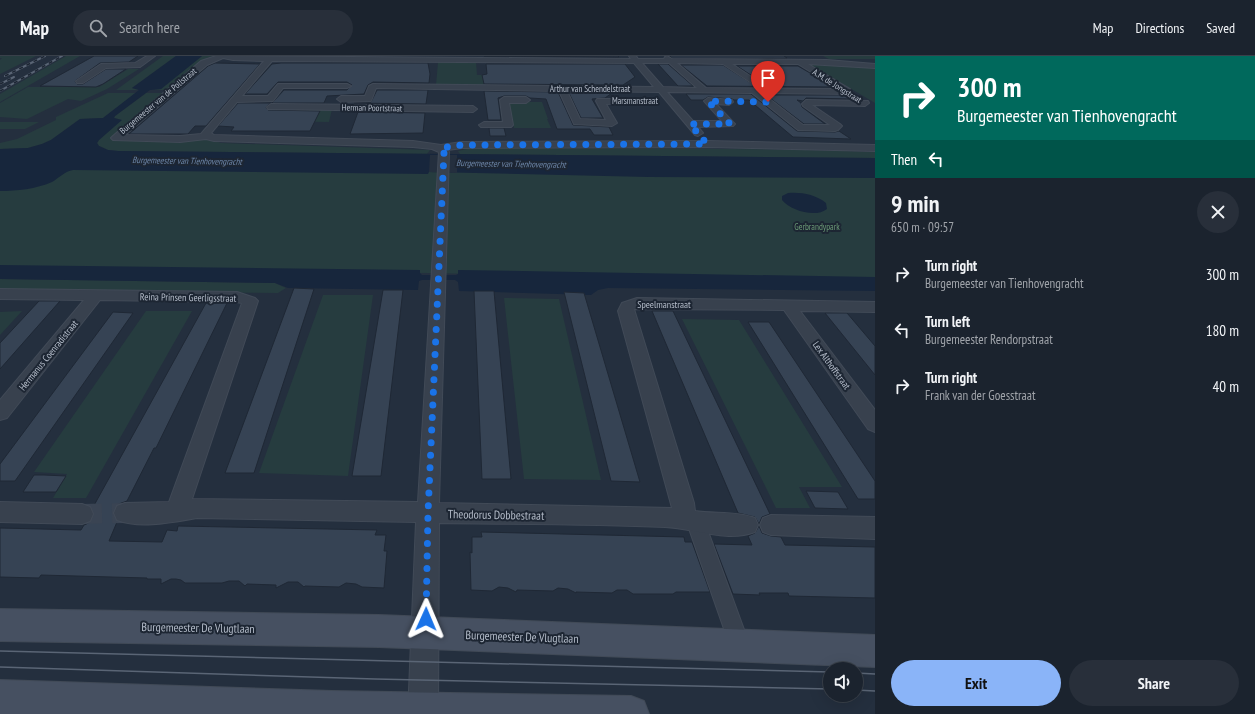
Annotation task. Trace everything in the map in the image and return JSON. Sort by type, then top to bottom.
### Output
[{"type":"main road","name":"Burgemeester De Vlugtlaan","points":[[0,625],[359,631],[875,651]]},
{"type":"main road","points":[[0,697],[423,712],[631,714]]},
{"type":"street","points":[[80,81],[104,66],[137,65],[152,56]]},
{"type":"street","points":[[222,56],[233,58],[306,58],[357,62],[371,58],[634,58],[726,62],[828,62],[875,66]]},
{"type":"street","name":"Burgemeester van de Pollstraat","points":[[206,136],[180,138],[116,138],[204,63],[222,56]]},
{"type":"street","points":[[739,56],[748,62]]},
{"type":"street","points":[[816,56],[828,62]]},
{"type":"street","points":[[271,57],[206,133],[206,136],[214,138],[412,144],[432,146],[442,152]]},
{"type":"street","points":[[634,58],[661,90],[667,102],[690,124],[707,144]]},
{"type":"street","points":[[668,59],[704,90]]},
{"type":"street","points":[[726,62],[756,85],[768,102],[801,128],[836,128],[837,126],[806,104],[809,102],[865,103]]},
{"type":"street","name":"A.M. de Jongstraat","points":[[800,62],[875,108]]},
{"type":"street","points":[[338,108],[351,76]]},
{"type":"street","points":[[695,82],[710,82]]},
{"type":"street","points":[[739,82],[756,85]]},
{"type":"street","points":[[804,83],[817,91]]},
{"type":"street","name":"Arthur van Schendelstraat","points":[[341,99],[368,99],[373,86],[704,90],[756,85],[817,91],[847,92]]},
{"type":"street","points":[[236,98],[270,99],[281,86],[347,86]]},
{"type":"street","name":"Marsmanstraat","points":[[562,89],[563,101],[577,122],[612,123],[600,101],[632,101]]},
{"type":"street","points":[[484,124],[508,125],[504,100],[536,100]]},
{"type":"street","points":[[690,124],[730,124],[708,101],[738,102]]},
{"type":"street","points":[[753,102],[768,102]]},
{"type":"street","name":"Herman Poortstraat","points":[[271,107],[473,109]]},
{"type":"street","points":[[442,152],[462,145],[707,144],[875,148]]},
{"type":"street","points":[[423,712],[428,513],[439,278],[443,172],[442,152]]},
{"type":"street","name":"Reina Prinsen Geerligsstraat","points":[[0,294],[237,297],[250,301],[177,510]]},
{"type":"street","name":"Hermanus Coenradistraat","points":[[0,414],[95,296]]},
{"type":"street","name":"Speelmanstraat","points":[[691,521],[683,503],[626,311],[628,306],[637,303],[875,307]]},
{"type":"street","name":"Lex Althoffstraat","points":[[789,306],[875,424]]},
{"type":"street","name":"Theodorus Dobbestraat","points":[[125,513],[164,512],[197,508],[668,517],[691,521],[747,525]]},
{"type":"street","points":[[0,512],[82,514]]},
{"type":"street","points":[[691,521],[740,646]]},
{"type":"street","points":[[771,525],[875,528]]},
{"type":"green space","points":[[0,56],[36,56],[0,74],[0,60],[2,58],[0,58]]},
{"type":"green space","points":[[66,56],[80,56],[0,102],[0,94]]},
{"type":"green space","points":[[163,56],[176,56],[132,88],[140,90],[116,90]]},
{"type":"green space","points":[[202,56],[213,56],[207,58],[169,90],[150,90],[161,89]]},
{"type":"green space","points":[[823,56],[875,56],[875,59],[829,59]]},
{"type":"green space","points":[[438,62],[476,62],[477,75],[483,75],[485,87],[436,85]]},
{"type":"green space","points":[[811,65],[843,65],[875,68],[875,103]]},
{"type":"green space","points":[[128,69],[139,69],[107,89],[81,101],[68,99],[27,119],[0,117],[0,103],[28,87],[99,87]]},
{"type":"green space","points":[[108,93],[136,93],[103,118],[80,119],[51,140],[42,144],[28,148],[0,149],[0,143],[17,139],[56,120],[56,117]]},
{"type":"green space","points":[[146,93],[166,93],[111,140],[208,139],[221,143],[430,150],[427,154],[118,151],[108,150],[99,146],[97,143],[99,140],[121,120],[114,118],[115,116]]},
{"type":"green space","points":[[509,102],[542,102],[548,119],[512,119]]},
{"type":"green space","points":[[267,108],[332,109],[329,122],[259,121]]},
{"type":"green space","points":[[512,119],[547,119],[551,128],[514,128]]},
{"type":"green space","points":[[0,122],[39,122],[25,129],[0,129]]},
{"type":"green space","points":[[471,148],[824,150],[875,152],[875,158],[460,154],[458,151]]},
{"type":"green space","name":"Gerbrandypark","points":[[0,166],[875,174],[875,282],[427,273],[0,269]]},
{"type":"green space","points":[[0,279],[275,283],[286,288],[278,293],[0,291]]},
{"type":"green space","points":[[323,295],[373,295],[348,476],[259,473]]},
{"type":"green space","points":[[504,298],[559,299],[601,480],[524,479]]},
{"type":"green space","points":[[22,311],[0,335],[0,312]]},
{"type":"green space","points":[[146,311],[192,311],[86,498],[53,498],[67,474],[34,472]]},
{"type":"green space","points":[[682,319],[739,320],[842,487],[799,487],[810,508],[776,508]]},
{"type":"water","name":"Burgemeester van Tienhovengracht","points":[[176,56],[202,56],[161,89],[150,90],[115,116],[114,118],[122,120],[99,140],[97,143],[99,146],[108,150],[118,151],[875,158],[875,178],[648,177],[429,172],[428,174],[73,170],[65,173],[52,182],[40,186],[20,190],[0,191],[0,149],[28,148],[42,144],[51,140],[80,119],[103,118],[139,90],[132,88]]},
{"type":"water","points":[[788,193],[803,193],[813,196],[826,203],[827,209],[817,213],[797,210],[782,200],[782,196]]},
{"type":"water","points":[[0,265],[420,270],[422,275],[456,275],[458,274],[458,270],[875,277],[875,291],[608,288],[598,290],[591,295],[459,291],[458,282],[455,280],[422,280],[419,281],[418,290],[288,288],[275,283],[0,279]]},
{"type":"pier","points":[[430,155],[457,155],[457,173],[429,172]]},
{"type":"building","points":[[94,56],[138,56],[129,62],[100,63],[75,81],[77,84],[83,84],[106,69],[126,69],[96,87],[40,86]]},
{"type":"building","points":[[485,56],[618,56],[619,57]]},
{"type":"building","points":[[670,56],[784,56],[787,58],[672,58]]},
{"type":"building","points":[[215,63],[260,64],[206,126],[195,126],[188,134],[129,134],[208,66]]},
{"type":"building","points":[[428,63],[430,74],[429,83],[373,82],[368,85],[364,94],[327,96],[324,103],[272,103],[284,90],[347,90],[352,85],[347,82],[278,82],[267,94],[245,94],[272,64]]},
{"type":"building","points":[[486,64],[625,64],[635,77],[623,85],[484,84],[482,75],[487,74]]},
{"type":"building","points":[[658,64],[668,64],[693,86],[678,86]]},
{"type":"building","points":[[681,65],[723,65],[754,85],[758,82],[757,79],[737,66],[798,66],[834,87],[707,86]]},
{"type":"building","points":[[377,90],[428,90],[426,104],[354,103],[371,102]]},
{"type":"building","points":[[484,91],[558,92],[573,125],[609,127],[613,135],[594,135],[590,129],[557,129],[546,99],[530,98],[526,96],[504,96],[498,98],[501,120],[488,120]]},
{"type":"building","points":[[569,93],[612,93],[605,98],[592,99],[603,118],[581,118]]},
{"type":"building","points":[[686,94],[751,94],[797,131],[839,131],[851,139],[793,137],[749,100],[708,97],[703,100],[691,100]]},
{"type":"building","points":[[766,95],[847,95],[853,99],[806,98],[803,101],[797,100],[801,103],[802,107],[825,124],[804,124]]},
{"type":"building","points":[[238,103],[271,103],[266,107],[268,110],[320,111],[310,131],[231,131],[234,127],[218,126]]},
{"type":"building","points":[[358,112],[425,113],[423,133],[350,134]]},
{"type":"building","points":[[489,128],[504,128],[506,136],[490,136]]},
{"type":"building","points":[[294,288],[314,289],[254,473],[225,473]]},
{"type":"building","points":[[383,290],[403,290],[381,476],[352,476]]},
{"type":"building","points":[[474,291],[494,291],[511,479],[482,479]]},
{"type":"building","points":[[564,292],[584,293],[640,482],[611,481]]},
{"type":"building","points":[[39,301],[60,301],[0,369],[0,343]]},
{"type":"building","points":[[206,303],[227,303],[156,448],[154,448],[127,501],[116,505],[113,514],[117,522],[109,541],[162,542],[167,530],[177,531],[178,526],[377,530],[375,535],[386,535],[384,551],[387,551],[384,588],[362,587],[356,584],[346,583],[339,587],[304,587],[298,582],[288,582],[276,588],[276,585],[247,584],[245,586],[239,581],[222,583],[185,583],[181,580],[171,579],[161,584],[161,579],[147,578],[41,575],[39,578],[0,577],[0,528],[81,530],[84,525],[91,522],[94,515],[92,509]]},
{"type":"building","points":[[652,311],[673,311],[770,514],[762,517],[759,524],[755,517],[738,513]]},
{"type":"building","points":[[113,312],[133,313],[15,481],[0,481],[0,464]]},
{"type":"building","points":[[825,313],[847,313],[875,346],[875,375]]},
{"type":"building","points":[[748,322],[769,322],[875,481],[875,499],[858,499]]},
{"type":"building","points":[[34,475],[66,476],[56,492],[23,492]]},
{"type":"building","points":[[806,491],[838,492],[848,509],[815,508]]},
{"type":"building","points":[[759,526],[762,533],[781,537],[785,545],[875,547],[875,598],[789,596],[788,593],[759,593],[760,595],[733,594],[714,544],[752,545],[748,536],[755,533]]},
{"type":"building","points":[[481,532],[684,537],[685,542],[692,542],[710,592],[633,594],[627,590],[617,590],[612,593],[576,593],[568,589],[558,588],[553,591],[517,590],[516,592],[508,588],[499,587],[492,591],[471,590],[470,552],[472,553],[472,537],[482,537]]},
{"type":"tunnel","points":[[82,514],[125,513]]},
{"type":"tram line","points":[[0,651],[823,672]]},
{"type":"tram line","points":[[0,667],[375,679],[823,689]]},
{"type":"tram line","points":[[863,673],[875,674]]},
{"type":"tram line","points":[[863,690],[875,691]]},
{"type":"railway","points":[[5,76],[45,56]]},
{"type":"railway","points":[[0,91],[62,56]]},
{"type":"railway","points":[[0,84],[14,77]]},
{"type":"route","points":[[426,619],[428,513],[444,152],[441,148],[462,145],[707,144],[690,124],[730,124],[708,101],[768,102]]}]
